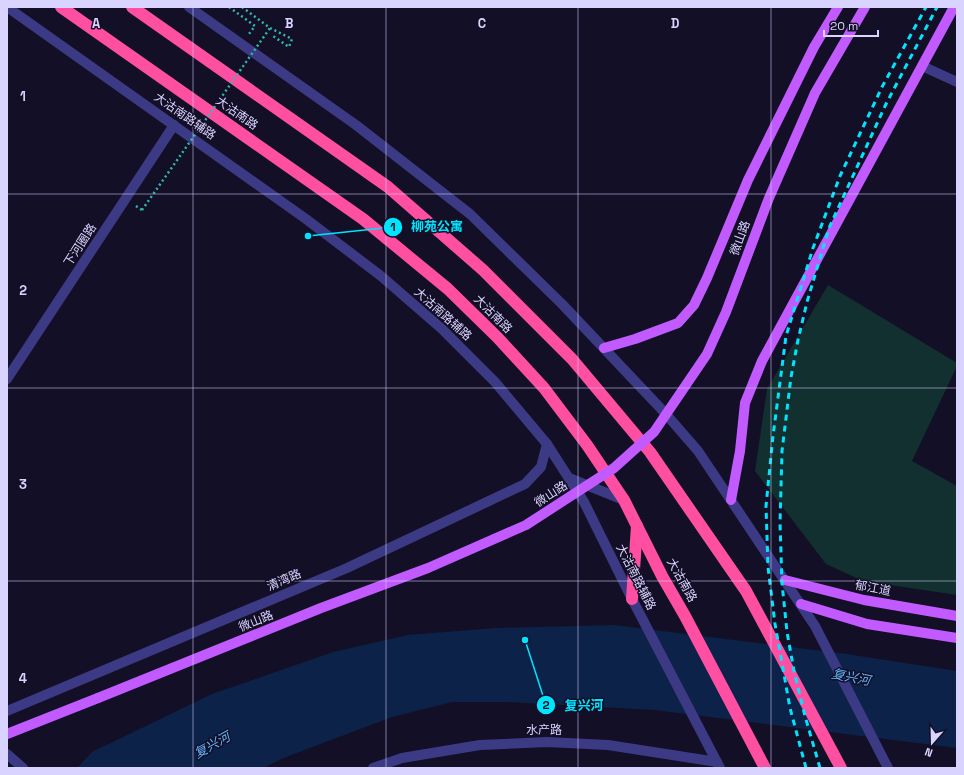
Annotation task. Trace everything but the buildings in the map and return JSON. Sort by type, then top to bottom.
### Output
[{"type":"highway","name":"大沽南路","points":[[61,7],[362,219],[448,289],[498,338],[544,388],[587,445],[624,500],[662,576],[685,616],[765,768]]},
{"type":"highway","name":"大沽南路","points":[[132,7],[388,187],[483,270],[572,359],[650,452],[746,591],[841,768]]},
{"type":"highway","points":[[632,599],[637,525]]},
{"type":"main road","points":[[604,348],[635,339],[678,323],[694,305],[707,278],[748,180],[814,47],[838,7]]},
{"type":"main road","name":"微山路","points":[[7,734],[321,608],[428,568],[526,525],[614,468],[654,432],[707,354],[726,312],[769,198],[815,93],[865,7]]},
{"type":"main road","points":[[731,500],[740,451],[745,403],[762,361],[954,7]]},
{"type":"main road","name":"郁江道","points":[[785,580],[864,600],[957,616]]},
{"type":"main road","points":[[801,604],[867,624],[957,638]]},
{"type":"street","name":"大沽南路辅路","points":[[7,7],[306,219],[381,276],[442,329],[495,382],[547,444],[584,502],[632,599],[719,765]]},
{"type":"street","points":[[189,7],[356,125],[470,214],[562,304],[665,412],[698,451],[815,626],[888,768]]},
{"type":"street","points":[[922,66],[957,82]]},
{"type":"street","name":"下河圈路","points":[[7,378],[174,125]]},
{"type":"street","name":"清湾路","points":[[7,711],[347,568],[525,484],[541,467],[547,444]]},
{"type":"street","points":[[569,478],[624,500]]},
{"type":"street","name":"水产路","points":[[373,768],[402,758],[480,745],[547,742],[608,745],[719,765]]},
{"type":"street","points":[[7,754],[23,768]]},
{"type":"path","points":[[229,7],[255,26]]},
{"type":"path","points":[[242,7],[270,28],[292,39],[290,47],[273,36]]},
{"type":"path","points":[[142,210],[270,28]]},
{"type":"green space","points":[[828,285],[957,363],[957,366],[912,461],[957,486],[957,595],[863,581],[826,564],[755,471],[767,389]]},
{"type":"water","points":[[614,625],[847,654],[957,671],[957,748],[654,710],[508,702],[452,702],[392,717],[286,757],[263,768],[77,768],[92,752],[212,694],[333,652],[408,635],[495,628]]},
{"type":"railway","points":[[806,768],[790,708],[775,624],[768,567],[766,506],[773,436],[786,336],[813,248],[840,176],[882,87],[926,7]]},
{"type":"railway","points":[[820,768],[794,671],[787,632],[782,583],[780,523],[782,451],[791,377],[807,302],[829,228],[886,104],[937,7]]},
{"type":"place","name":"柳苑公寓","points":[[308,236]]},
{"type":"place","name":"复兴河","points":[[525,640]]}]
